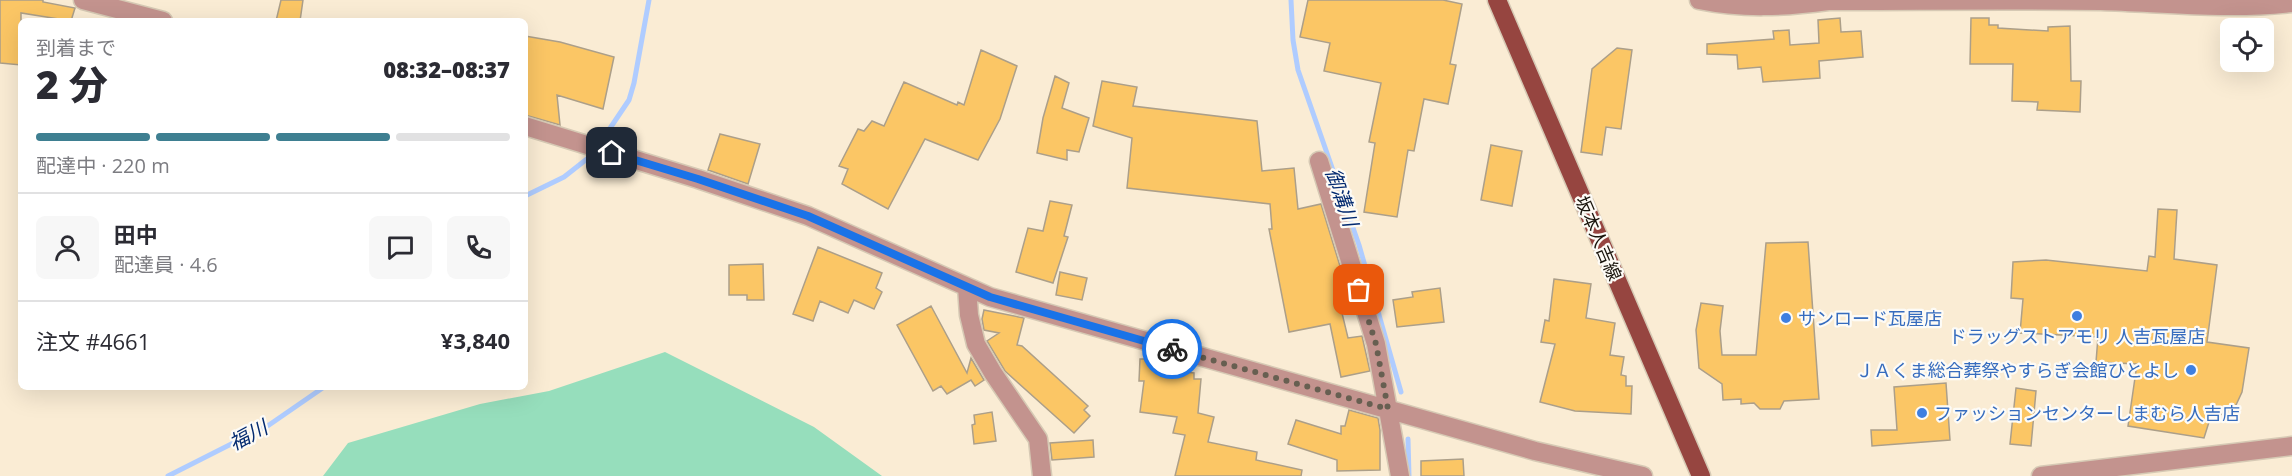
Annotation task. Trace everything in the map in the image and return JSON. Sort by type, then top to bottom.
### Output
[{"type":"main road","name":"坂本人吉線","points":[[1497,0],[1701,476]]},
{"type":"street","points":[[83,0],[123,5],[156,18]]},
{"type":"street","points":[[1699,0],[1729,7],[1789,7],[1828,1],[2101,1],[2185,7],[2268,7],[2292,3]]},
{"type":"street","points":[[528,127],[698,179],[808,216],[990,297],[1535,451],[1643,476]]},
{"type":"street","points":[[1318,161],[1376,344],[1400,476]]},
{"type":"street","points":[[967,287],[969,315],[976,344],[1038,439],[1042,476]]},
{"type":"street","points":[[2041,476],[2292,446]]},
{"type":"green space","points":[[665,352],[814,427],[882,476],[323,476],[348,443],[480,404],[549,391]]},
{"type":"building","points":[[0,0],[43,0],[43,2],[75,8],[72,18],[52,18],[21,13],[21,18],[18,18],[18,65],[0,63]]},
{"type":"building","points":[[281,0],[303,0],[300,18],[277,18]]},
{"type":"building","points":[[1308,0],[1443,0],[1462,4],[1450,64],[1456,65],[1448,104],[1424,99],[1414,151],[1408,150],[1397,217],[1364,212],[1375,143],[1369,142],[1381,83],[1324,71],[1330,43],[1300,37]]},
{"type":"building","points":[[1840,18],[1841,32],[1861,31],[1863,57],[1819,61],[1820,78],[1763,82],[1761,67],[1738,69],[1737,55],[1707,54],[1707,44],[1774,39],[1773,31],[1789,30],[1790,45],[1819,43],[1818,20]]},
{"type":"building","points":[[1971,18],[1989,18],[1989,25],[1998,25],[1998,28],[2048,31],[2048,27],[2070,26],[2071,81],[2081,81],[2080,112],[2037,110],[2038,102],[2012,101],[2013,64],[1970,64]]},
{"type":"building","points":[[528,37],[560,42],[614,57],[603,109],[557,95],[560,125],[528,116]]},
{"type":"building","points":[[1617,48],[1632,50],[1621,129],[1606,127],[1602,155],[1581,152],[1592,69]]},
{"type":"building","points":[[981,50],[1017,66],[1000,119],[978,160],[925,139],[888,209],[842,184],[848,169],[839,166],[858,129],[864,131],[872,121],[884,126],[904,82],[957,105],[958,102],[964,105]]},
{"type":"building","points":[[1055,76],[1069,83],[1062,108],[1089,118],[1079,152],[1067,150],[1067,160],[1037,153],[1043,118]]},
{"type":"building","points":[[1102,81],[1137,87],[1133,106],[1257,121],[1262,171],[1294,168],[1298,209],[1321,204],[1352,306],[1341,309],[1348,338],[1362,336],[1370,371],[1341,377],[1330,324],[1289,332],[1269,229],[1272,229],[1270,204],[1127,188],[1132,138],[1093,126]]},
{"type":"building","points":[[720,134],[760,144],[748,184],[708,170]]},
{"type":"building","points":[[1491,145],[1522,151],[1512,206],[1481,200]]},
{"type":"building","points":[[1050,201],[1072,205],[1064,236],[1068,237],[1053,283],[1016,272],[1028,228],[1043,231]]},
{"type":"building","points":[[2158,209],[2177,210],[2174,259],[2217,265],[2207,342],[2249,348],[2242,392],[2236,405],[2209,422],[2204,438],[2128,426],[2137,364],[2096,362],[2098,337],[2020,333],[2023,299],[2011,298],[2013,262],[2046,260],[2147,271],[2149,256],[2155,257]]},
{"type":"building","name":"サンロード瓦屋店","points":[[1808,242],[1819,399],[1784,401],[1780,409],[1760,409],[1754,403],[1741,404],[1741,399],[1723,400],[1722,384],[1699,368],[1696,330],[1701,303],[1723,306],[1720,331],[1722,355],[1756,355],[1766,243]]},
{"type":"building","points":[[818,247],[882,273],[876,288],[882,292],[874,309],[854,300],[848,313],[820,301],[813,321],[793,314]]},
{"type":"building","points":[[763,264],[764,300],[747,300],[747,295],[729,295],[729,265]]},
{"type":"building","points":[[1060,272],[1087,278],[1082,300],[1056,295]]},
{"type":"building","points":[[1554,279],[1591,284],[1586,318],[1615,323],[1610,355],[1624,357],[1621,375],[1626,376],[1626,386],[1632,386],[1631,414],[1575,411],[1540,402],[1555,344],[1541,342],[1545,320],[1549,321]]},
{"type":"building","points":[[1440,288],[1444,322],[1397,327],[1393,300],[1413,297],[1412,292]]},
{"type":"building","points":[[931,306],[967,373],[971,358],[984,380],[975,386],[971,380],[947,394],[941,386],[933,391],[897,325]]},
{"type":"building","points":[[984,310],[1024,318],[1017,345],[1022,346],[1088,406],[1084,410],[1090,416],[1074,433],[1005,371],[987,341],[999,333],[984,330],[982,319]]},
{"type":"building","points":[[1140,359],[1158,359],[1158,369],[1194,373],[1194,379],[1201,379],[1198,413],[1214,417],[1208,442],[1257,452],[1256,460],[1302,470],[1301,476],[1175,476],[1185,435],[1173,433],[1177,417],[1140,412],[1144,381],[1139,381]]},
{"type":"building","name":"ファッションセンターしまむら人吉店","points":[[1946,383],[1950,440],[1872,446],[1871,430],[1897,430],[1894,387]]},
{"type":"building","points":[[2016,388],[2036,391],[2031,446],[2010,444]]},
{"type":"building","points":[[1349,410],[1378,418],[1380,470],[1337,471],[1337,460],[1288,444],[1296,420],[1341,434],[1341,426],[1345,426]]},
{"type":"building","points":[[992,412],[996,441],[974,444],[972,425],[975,424],[974,415]]},
{"type":"building","points":[[1093,440],[1094,457],[1052,460],[1050,443]]},
{"type":"building","points":[[1463,459],[1464,476],[1421,476],[1421,461]]},
{"type":"waterway","points":[[528,195],[564,177],[592,155],[629,100],[649,0]]},
{"type":"waterway","name":"御溝川","points":[[1291,0],[1293,40],[1298,70],[1359,245],[1401,392]]},
{"type":"waterway","name":"福川","points":[[168,476],[269,425],[320,390]]},
{"type":"waterway","name":"御溝川","points":[[1408,439],[1409,476]]},
{"type":"way so far","points":[[1172,349],[1388,409],[1376,344],[1359,290]]},
{"type":"place","name":"ドラッグストアモリ 人吉瓦屋店","points":[[2077,316]]},
{"type":"place","name":"サンロード瓦屋店","points":[[1786,318]]},
{"type":"place","name":"ＪＡくま総合葬祭やすらぎ会館ひとよし","points":[[2191,370]]},
{"type":"place","name":"ファッションセンターしまむら人吉店","points":[[1922,413]]},
{"type":"route","points":[[612,153],[808,216],[990,297],[1172,349]]}]
